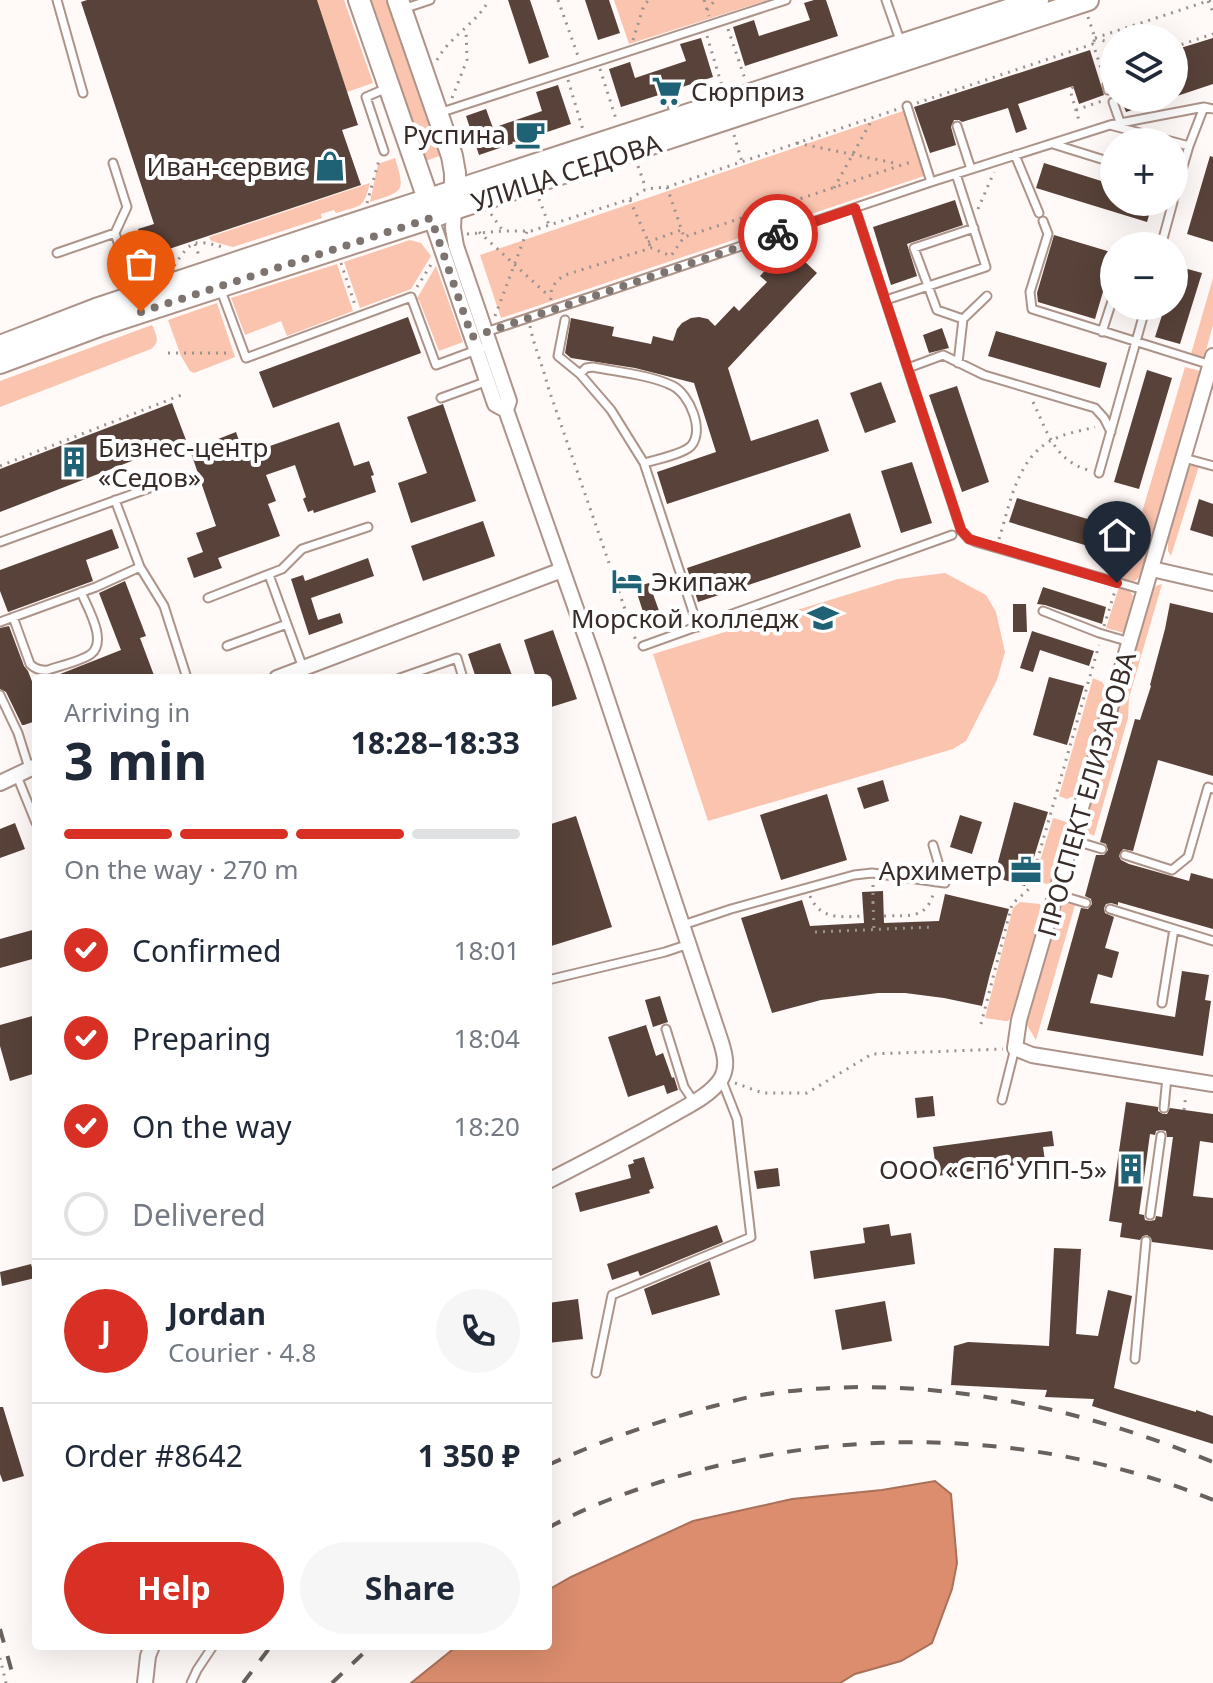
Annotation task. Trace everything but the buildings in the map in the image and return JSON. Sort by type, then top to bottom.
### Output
[{"type":"main road","points":[[359,0],[429,208]]},
{"type":"main road","name":"УЛИЦА СЕДОВА","points":[[0,346],[904,53],[1038,0]]},
{"type":"main road","points":[[399,5],[444,108],[455,173],[455,200]]},
{"type":"main road","name":"УЛИЦА СЕДОВА","points":[[455,200],[676,118],[904,53],[1087,6]]},
{"type":"main road","name":"УЛИЦА СЕДОВА","points":[[0,363],[143,302],[219,286],[429,208]]},
{"type":"street","points":[[455,200],[453,228],[456,246],[484,337],[494,379],[495,404],[506,410],[689,944],[726,1061],[721,1078],[694,1102],[631,1139],[552,1179]]},
{"type":"street","points":[[429,208],[484,337]]},
{"type":"street","name":"ПРОСПЕКТ ЕЛИЗАРОВА","points":[[1015,1048],[1019,1020],[1211,370]]},
{"type":"street","points":[[1152,569],[1213,583]]},
{"type":"street","points":[[287,674],[562,570]]},
{"type":"street","points":[[0,783],[28,770]]},
{"type":"street","points":[[1015,1048],[1032,1055],[1213,1084]]},
{"type":"street","points":[[145,1683],[150,1650]]},
{"type":"lane","points":[[57,0],[83,93]]},
{"type":"lane","points":[[399,5],[430,0]]},
{"type":"lane","points":[[444,108],[598,62],[786,0]]},
{"type":"lane","points":[[886,0],[904,53]]},
{"type":"lane","points":[[384,151],[366,97],[389,87]]},
{"type":"lane","points":[[668,94],[676,118]]},
{"type":"lane","points":[[907,106],[931,182]]},
{"type":"lane","points":[[1110,125],[1189,146],[1204,107]]},
{"type":"lane","points":[[219,286],[246,358],[411,297],[436,365],[484,337],[554,309],[931,182],[1120,122],[1204,107],[1213,109]]},
{"type":"lane","points":[[1115,112],[1120,122]]},
{"type":"lane","points":[[957,126],[971,169]]},
{"type":"lane","points":[[1050,144],[1100,159]]},
{"type":"lane","points":[[1015,155],[1048,234],[1030,292],[1032,309],[1211,370]]},
{"type":"lane","points":[[57,253],[115,233],[127,207],[113,163]]},
{"type":"lane","points":[[886,300],[986,267],[956,174]]},
{"type":"lane","points":[[855,208],[961,530],[969,539],[996,548],[1146,591]]},
{"type":"lane","points":[[963,319],[937,310],[914,248],[973,226]]},
{"type":"lane","points":[[115,233],[143,302]]},
{"type":"lane","points":[[958,363],[963,319],[987,296]]},
{"type":"lane","points":[[565,320],[558,356],[580,374],[611,410],[644,463],[698,627]]},
{"type":"lane","points":[[1102,332],[1106,320]]},
{"type":"lane","points":[[1099,473],[1143,320]]},
{"type":"lane","points":[[908,368],[943,355],[984,375],[1095,408],[1111,432]]},
{"type":"lane","points":[[580,374],[586,368],[593,367],[660,381],[684,394],[697,429],[695,439],[683,451],[644,463]]},
{"type":"lane","points":[[441,398],[494,379]]},
{"type":"lane","points":[[1184,458],[1213,466]]},
{"type":"lane","points":[[0,542],[180,477]]},
{"type":"lane","points":[[115,500],[140,567],[164,606],[186,674]]},
{"type":"lane","points":[[208,598],[282,569],[302,549],[368,527]]},
{"type":"lane","points":[[643,646],[952,535]]},
{"type":"lane","points":[[0,622],[140,567]]},
{"type":"lane","points":[[269,575],[303,668]]},
{"type":"lane","points":[[13,617],[34,668],[48,670],[90,655],[96,648],[97,629],[81,592]]},
{"type":"lane","points":[[1043,611],[1130,642]]},
{"type":"lane","points":[[227,646],[287,624]]},
{"type":"lane","points":[[411,674],[457,658],[462,674]]},
{"type":"lane","points":[[0,695],[18,733],[32,796]]},
{"type":"lane","points":[[1125,855],[1172,870],[1188,857],[1208,787],[1213,789]]},
{"type":"lane","points":[[1072,840],[1102,849]]},
{"type":"lane","points":[[682,925],[854,875],[872,873],[940,883],[933,845]]},
{"type":"lane","points":[[1056,894],[1086,903]]},
{"type":"lane","points":[[1110,909],[1213,941]]},
{"type":"lane","points":[[1162,1003],[1174,929]]},
{"type":"lane","points":[[552,979],[689,944]]},
{"type":"lane","points":[[666,1029],[684,1087],[694,1102]]},
{"type":"lane","points":[[1002,1100],[1015,1048]]},
{"type":"lane","points":[[1164,1108],[1167,1077]]},
{"type":"lane","points":[[596,1373],[612,1295],[751,1237],[737,1119],[721,1078]]},
{"type":"lane","points":[[1150,1215],[1161,1136]]},
{"type":"lane","points":[[1135,1359],[1146,1241]]},
{"type":"lane","points":[[191,1683],[210,1650]]},
{"type":"path","points":[[437,61],[449,42],[466,29],[489,0]]},
{"type":"path","points":[[558,0],[581,67]]},
{"type":"path","points":[[631,51],[644,5],[649,0]]},
{"type":"path","points":[[704,0],[724,89]]},
{"type":"path","points":[[707,10],[715,0]]},
{"type":"path","points":[[1095,38],[1210,1],[1213,12]]},
{"type":"path","points":[[1087,6],[1095,38],[1093,44],[1100,64]]},
{"type":"path","points":[[726,20],[746,82]]},
{"type":"path","points":[[444,108],[467,60],[466,29]]},
{"type":"path","points":[[1188,42],[1213,34]]},
{"type":"path","points":[[1095,38],[1100,40]]},
{"type":"path","points":[[468,234],[527,231],[549,225],[630,199],[646,189],[667,187],[1093,44]]},
{"type":"path","points":[[598,62],[617,125]]},
{"type":"path","points":[[566,72],[585,135]]},
{"type":"path","points":[[1073,87],[1070,90],[1083,133]]},
{"type":"path","points":[[1076,110],[1100,103]]},
{"type":"path","points":[[834,188],[873,118]]},
{"type":"path","points":[[732,130],[742,162]]},
{"type":"path","points":[[796,143],[903,165]]},
{"type":"path","points":[[366,206],[376,164],[384,151]]},
{"type":"path","points":[[554,309],[550,297],[552,287],[565,275],[651,248],[671,256],[684,237],[922,159]]},
{"type":"path","points":[[973,226],[998,160]]},
{"type":"path","points":[[637,162],[646,189]]},
{"type":"path","points":[[667,187],[684,237]]},
{"type":"path","points":[[537,194],[549,225]]},
{"type":"path","points":[[630,199],[651,248]]},
{"type":"path","points":[[489,211],[503,231]]},
{"type":"path","points":[[648,242],[681,230]]},
{"type":"path","points":[[484,337],[527,231]]},
{"type":"path","points":[[479,232],[550,297]]},
{"type":"path","points":[[170,271],[187,247],[201,241],[233,250]]},
{"type":"path","points":[[195,244],[200,261]]},
{"type":"path","points":[[411,297],[436,255]]},
{"type":"path","points":[[340,260],[359,316]]},
{"type":"path","points":[[529,320],[533,344],[632,632]]},
{"type":"path","points":[[168,353],[243,352]]},
{"type":"path","points":[[1026,387],[1060,455],[1068,462],[1099,473]]},
{"type":"path","points":[[0,466],[184,394]]},
{"type":"path","points":[[996,548],[1016,482],[1026,464],[1051,440],[1107,423]]},
{"type":"path","points":[[981,1024],[1012,904],[1029,889],[1117,583]]},
{"type":"path","points":[[884,916],[923,912],[930,905],[940,883]]},
{"type":"path","points":[[807,888],[813,904],[824,914],[832,917],[863,916]]},
{"type":"path","points":[[873,891],[874,930]]},
{"type":"path","points":[[815,932],[933,927]]},
{"type":"path","points":[[721,1078],[763,1093],[807,1093],[872,1054],[1015,1048]]},
{"type":"path","points":[[1184,1110],[1186,1094]]},
{"type":"path","points":[[0,1658],[6,1683]]},
{"type":"shaded area","points":[[317,0],[344,0],[373,83],[347,92]]},
{"type":"shaded area","points":[[368,0],[389,0],[442,155],[423,162]]},
{"type":"shaded area","points":[[614,0],[768,0],[629,44]]},
{"type":"shaded area","points":[[906,110],[927,175],[501,318],[480,255]]},
{"type":"shaded area","points":[[395,158],[401,184],[399,189],[370,202],[378,164]]},
{"type":"shaded area","points":[[370,183],[363,202],[356,207],[321,214],[322,218],[233,247],[211,241],[209,237]]},
{"type":"shaded area","points":[[410,240],[421,243],[431,256],[411,289],[360,308],[344,262]]},
{"type":"shaded area","points":[[337,264],[353,311],[287,336],[281,321],[245,335],[231,298]]},
{"type":"shaded area","points":[[436,266],[463,342],[439,351],[419,300],[416,300]]},
{"type":"shaded area","points":[[1213,278],[1213,325],[1204,358],[1191,354]]},
{"type":"shaded area","points":[[217,303],[235,357],[194,373],[181,356],[168,320]]},
{"type":"shaded area","points":[[152,325],[157,341],[151,349],[0,407],[0,381]]},
{"type":"shaded area","points":[[1185,367],[1200,371],[1141,575],[1135,581],[1122,580]]},
{"type":"shaded area","points":[[1190,464],[1199,466],[1171,556],[1168,539]]},
{"type":"shaded area","points":[[945,573],[986,595],[996,612],[1005,652],[997,680],[966,741],[953,749],[708,821],[653,654],[898,579]]},
{"type":"shaded area","points":[[1162,584],[1094,836],[1088,833],[1084,824],[1152,591]]},
{"type":"shaded area","points":[[1119,587],[1129,590],[1133,596],[1124,633],[1106,628]]},
{"type":"shaded area","points":[[1093,678],[1102,682],[1107,690],[1076,795],[1067,799],[1059,796]]},
{"type":"shaded area","points":[[1053,818],[1067,822],[1067,825],[1050,883],[1047,884],[1034,881]]},
{"type":"shaded area","points":[[1020,902],[1040,904],[1042,911],[1010,1019],[985,1018],[1013,908]]},
{"type":"shaded area","points":[[1067,903],[1075,905],[1036,1040],[1027,1025],[1027,1017],[1059,908]]},
{"type":"shaded area","points":[[935,1481],[951,1494],[957,1563],[952,1589],[932,1643],[901,1661],[855,1674],[840,1683],[411,1683],[452,1650],[552,1650],[552,1588],[693,1521],[792,1499]]},
{"type":"railway","points":[[552,1463],[651,1425],[744,1398],[819,1389],[876,1387],[934,1390],[1048,1409],[1159,1441],[1213,1462]]},
{"type":"railway","points":[[552,1526],[632,1491],[728,1463],[797,1450],[867,1443],[938,1443],[1008,1448],[1078,1459],[1146,1476],[1213,1500]]},
{"type":"railway","points":[[0,1629],[15,1683]]},
{"type":"railway","points":[[243,1683],[268,1650]]},
{"type":"railway","points":[[332,1683],[367,1650]]},
{"type":"way so far","points":[[141,312],[431,218],[472,337],[778,234]]},
{"type":"place","name":"Сюрприз","points":[[667,91]]},
{"type":"place","name":"Руспина","points":[[530,134]]},
{"type":"place","name":"Иван-сервис","points":[[330,166]]},
{"type":"place","name":"Бизнес-центр «Седов»","points":[[74,462]]},
{"type":"place","name":"Экипаж","points":[[627,581]]},
{"type":"place","name":"Морской колледж","points":[[823,618]]},
{"type":"place","name":"Архиметр","points":[[1026,870]]},
{"type":"place","name":"ООО «СПб УПП-5»","points":[[1131,1169]]},
{"type":"route","points":[[778,234],[855,208],[961,530],[969,539],[1117,583]]}]
